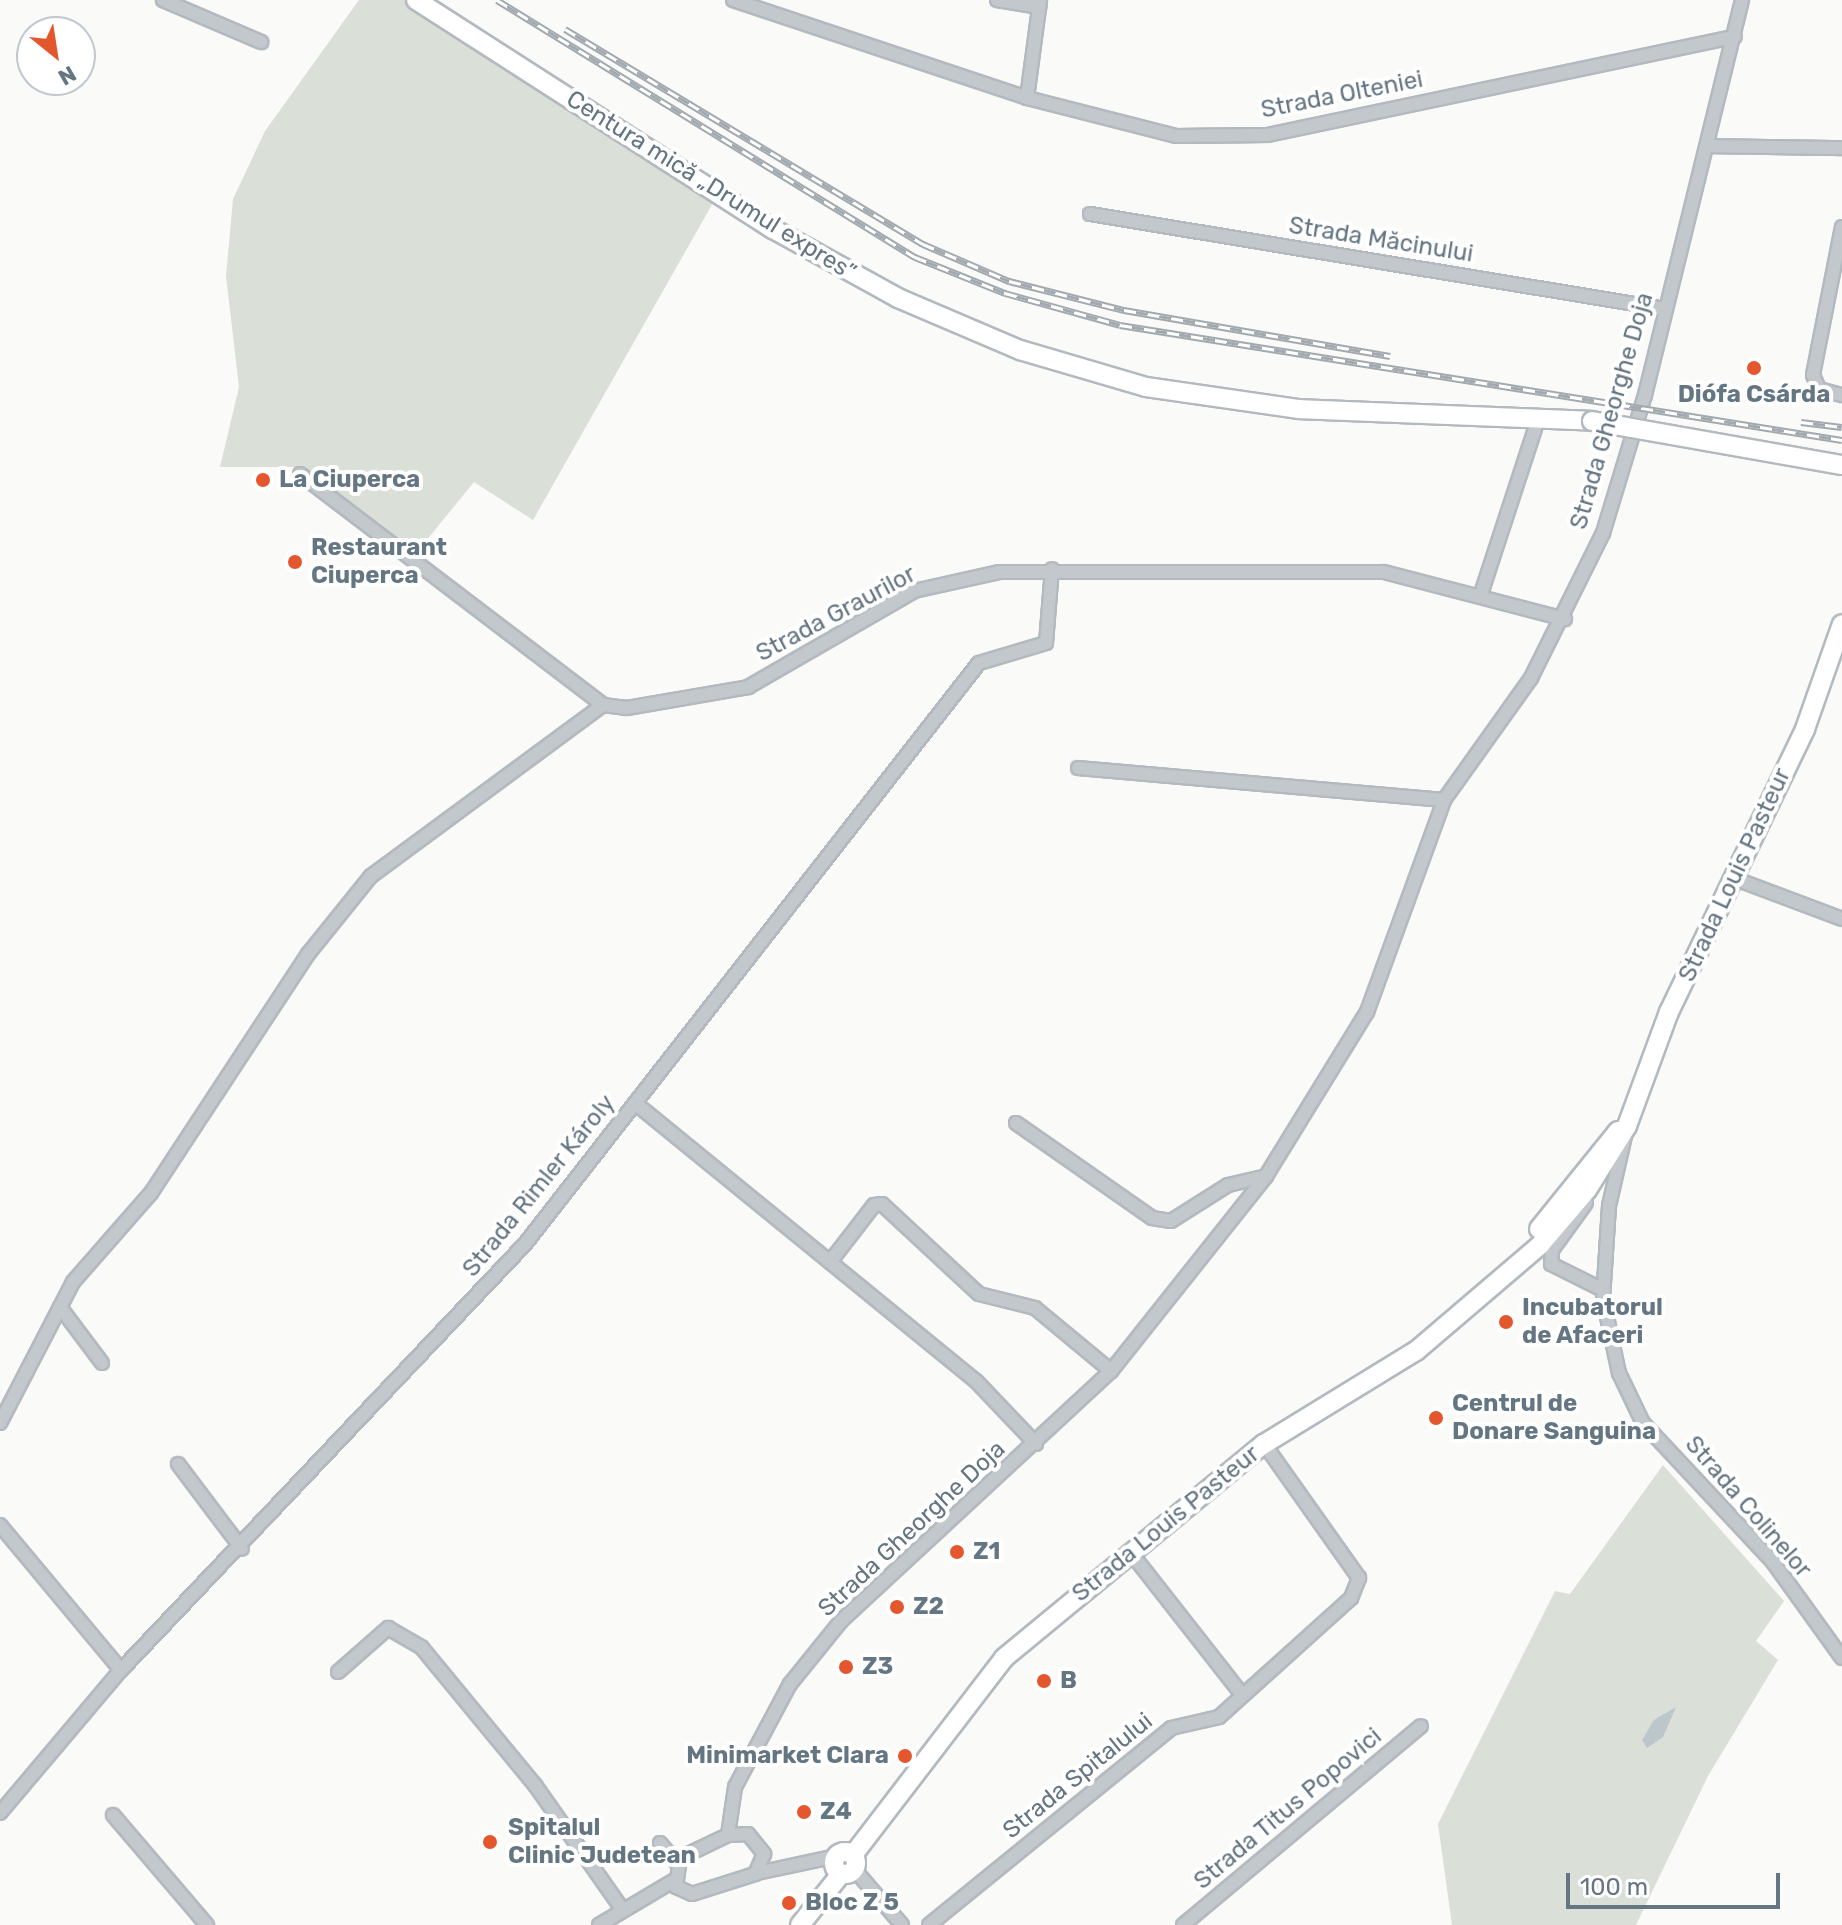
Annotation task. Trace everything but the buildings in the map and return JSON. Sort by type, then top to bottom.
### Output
[{"type":"main road","name":"Centura mică „Drumul expres”","points":[[416,0],[785,236],[898,298],[1020,350],[1146,387],[1233,401],[1592,421],[1842,465]]},
{"type":"main road","name":"Strada Louis Pasteur","points":[[800,1925],[1004,1658],[1264,1444],[1416,1351],[1590,1192],[1627,1126],[1669,1012],[1805,729],[1842,624]]},
{"type":"main road","name":"Strada Louis Pasteur","points":[[1531,1249],[1597,1150],[1627,1126]]},
{"type":"street","points":[[163,0],[261,42]]},
{"type":"street","name":"Strada Olteniei","points":[[733,0],[1027,98],[1176,136],[1268,135],[1735,37]]},
{"type":"street","points":[[997,0],[1040,4],[1027,98]]},
{"type":"street","name":"Strada Gheorghe Doja","points":[[728,1835],[735,1787],[790,1684],[841,1621],[1036,1444],[1111,1371],[1266,1176],[1367,1012],[1444,800],[1565,619],[1603,533],[1709,146],[1742,0]]},
{"type":"street","points":[[1709,146],[1842,148]]},
{"type":"street","name":"Strada Măcinului","points":[[1090,214],[1665,309]]},
{"type":"street","points":[[1837,394],[1819,389],[1813,375],[1842,227]]},
{"type":"street","points":[[1481,594],[1539,417]]},
{"type":"street","points":[[0,1423],[73,1282],[151,1193],[308,954],[371,876],[603,705],[300,474]]},
{"type":"street","name":"Strada Graurilor","points":[[603,705],[714,697],[748,687],[914,591],[1052,569],[1384,572],[1481,594],[1565,619]]},
{"type":"street","name":"Strada Rimler Károly","points":[[0,1813],[121,1670],[242,1549],[525,1244],[974,669],[992,657],[1046,643],[1052,569]]},
{"type":"street","points":[[1078,768],[1444,800]]},
{"type":"street","points":[[1733,878],[1842,919]]},
{"type":"street","name":"Strada Gheorghe Doja","points":[[635,1103],[976,1381],[1036,1444]]},
{"type":"street","points":[[1016,1123],[1152,1218],[1171,1221],[1228,1185],[1266,1176]]},
{"type":"street","name":"Strada Colinelor","points":[[1627,1126],[1609,1206],[1603,1290],[1619,1373],[1643,1423],[1773,1562],[1842,1658]]},
{"type":"street","points":[[1603,1290],[1551,1264],[1552,1250],[1590,1192],[1609,1206]]},
{"type":"street","points":[[830,1262],[874,1205],[882,1204],[979,1294],[1035,1308],[1111,1371]]},
{"type":"street","points":[[60,1307],[102,1363]]},
{"type":"street","name":"Strada Spitalului","points":[[929,1925],[1171,1728],[1209,1724],[1240,1692],[1276,1671],[1339,1611],[1359,1578],[1264,1444]]},
{"type":"street","points":[[178,1464],[242,1549]]},
{"type":"street","points":[[0,1525],[121,1670]]},
{"type":"street","points":[[1131,1553],[1240,1692]]},
{"type":"street","points":[[338,1672],[388,1628],[422,1648],[535,1785],[622,1909]]},
{"type":"street","name":"Strada Titus Popovici","points":[[1183,1925],[1421,1726]]},
{"type":"street","points":[[113,1815],[207,1925]]},
{"type":"street","points":[[731,1815],[763,1852],[785,1862],[846,1864],[902,1925]]},
{"type":"street","points":[[676,1862],[728,1835],[748,1834]]},
{"type":"street","points":[[660,1843],[676,1862],[673,1881]]},
{"type":"street","points":[[755,1874],[765,1862],[763,1852]]},
{"type":"street","points":[[673,1881],[692,1894],[785,1862]]},
{"type":"street","points":[[599,1925],[673,1881]]},
{"type":"shaded area","points":[[359,0],[416,0],[718,194],[533,520],[474,482],[412,558],[301,467],[220,467],[239,387],[226,276],[233,199],[265,131]]},
{"type":"shaded area","points":[[1663,1465],[1784,1601],[1756,1641],[1778,1660],[1708,1776],[1636,1925],[1452,1925],[1438,1824],[1555,1591],[1570,1594]]},
{"type":"shaded area","points":[[1676,1707],[1663,1737],[1647,1748],[1642,1740],[1654,1720]]},
{"type":"railway","points":[[497,0],[915,257],[1005,293],[1120,325],[1842,440]]},
{"type":"railway","points":[[565,29],[923,244],[1009,281],[1124,310],[1390,356]]},
{"type":"railway","points":[[1801,422],[1842,427]]},
{"type":"place","name":"Diófa Csárda","points":[[1754,368]]},
{"type":"place","name":"La Ciuperca","points":[[263,480]]},
{"type":"place","name":"Restaurant Ciuperca","points":[[295,562]]},
{"type":"place","name":"Incubatorul de Afaceri","points":[[1506,1322]]},
{"type":"place","name":"Centrul de Donare Sanguina","points":[[1436,1418]]},
{"type":"place","name":"Z1","points":[[957,1552]]},
{"type":"place","name":"Z2","points":[[897,1607]]},
{"type":"place","name":"Z3","points":[[846,1667]]},
{"type":"place","name":"B","points":[[1044,1681]]},
{"type":"place","name":"Minimarket Clara","points":[[905,1756]]},
{"type":"place","name":"Z4","points":[[804,1812]]},
{"type":"place","name":"Spitalul Clinic Judetean","points":[[490,1842]]},
{"type":"place","name":"Bloc Z 5","points":[[789,1903]]}]
